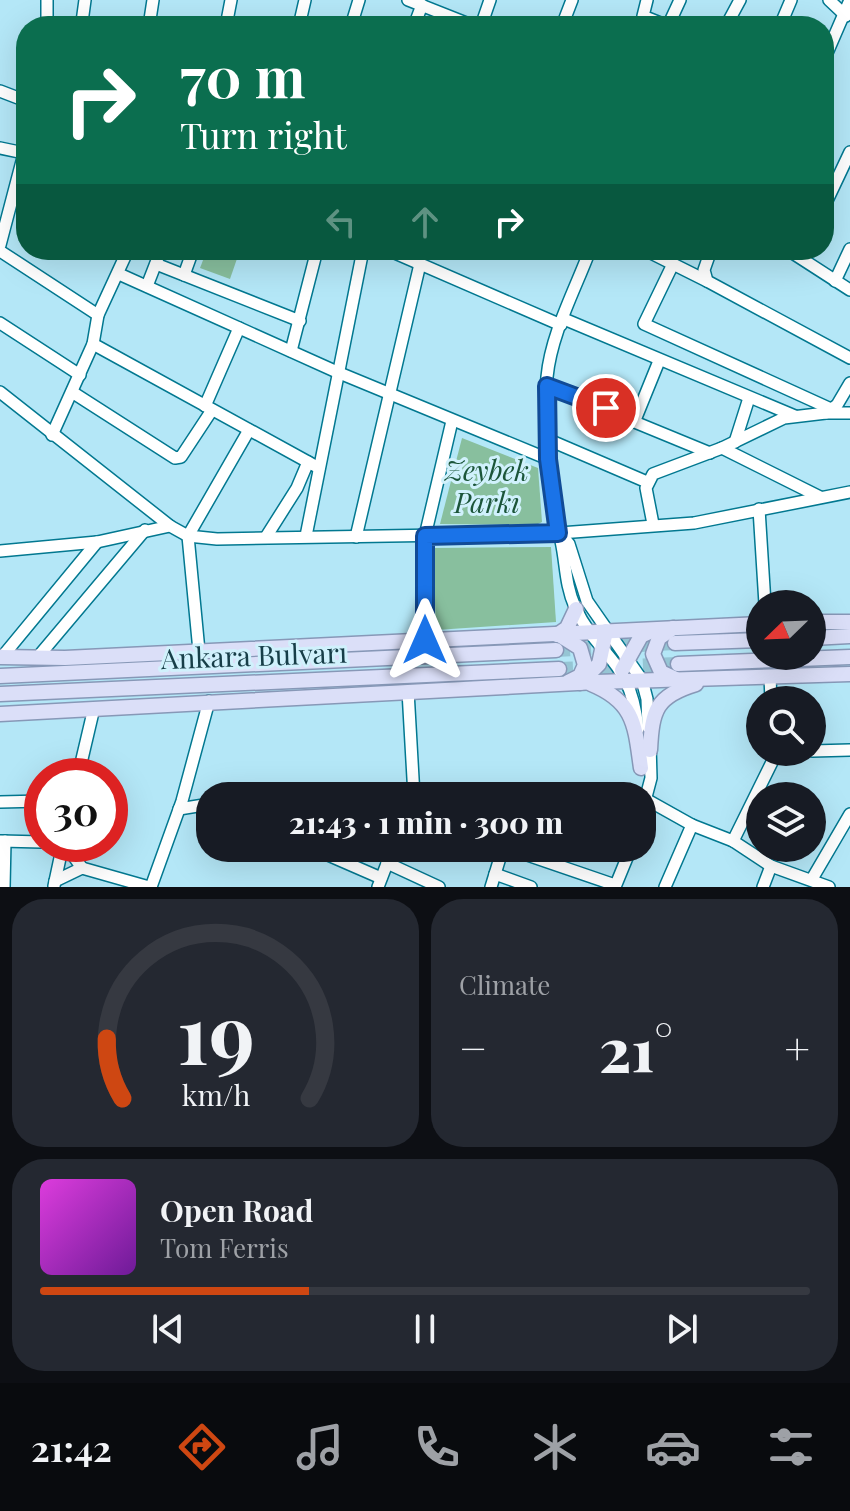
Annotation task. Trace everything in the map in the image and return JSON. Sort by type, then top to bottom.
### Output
[{"type":"main road","points":[[556,642],[576,609]]},
{"type":"main road","points":[[826,622],[850,622]]},
{"type":"main road","points":[[746,626],[659,638],[653,654],[661,672],[713,679],[850,674]]},
{"type":"main road","points":[[556,642],[656,629],[674,636],[746,639]]},
{"type":"main road","points":[[630,673],[641,636],[656,629]]},
{"type":"main road","points":[[583,683],[594,672],[601,636]]},
{"type":"main road","points":[[826,637],[850,636]]},
{"type":"main road","points":[[0,714],[408,691],[559,677],[575,679],[585,665],[575,643],[425,640],[37,658],[1,657]]},
{"type":"main road","name":"Ankara Bulvarı","points":[[0,676],[556,642]]},
{"type":"main road","points":[[583,683],[630,673],[677,672],[850,657]]},
{"type":"main road","points":[[559,677],[610,693],[626,707],[641,768]]},
{"type":"main road","name":"Ankara Bulvarı","points":[[0,694],[559,677]]},
{"type":"main road","points":[[650,750],[653,720],[665,697],[713,679]]},
{"type":"street","points":[[829,0],[847,16]]},
{"type":"street","points":[[834,41],[847,16],[850,0]]},
{"type":"street","points":[[415,2],[445,16]]},
{"type":"street","points":[[834,186],[850,152]]},
{"type":"street","points":[[0,248],[16,183]]},
{"type":"street","points":[[11,202],[16,204]]},
{"type":"street","points":[[835,281],[850,249]]},
{"type":"street","points":[[18,260],[98,315]]},
{"type":"street","points":[[52,435],[93,344],[98,315],[119,274],[122,260]]},
{"type":"street","points":[[147,286],[157,260]]},
{"type":"street","points":[[184,275],[189,260]]},
{"type":"street","points":[[291,351],[315,260]]},
{"type":"street","points":[[306,536],[361,260]]},
{"type":"street","points":[[411,260],[799,417]]},
{"type":"street","points":[[585,260],[562,322],[547,386],[548,459],[565,574],[576,609],[601,636],[647,699],[650,782]]},
{"type":"street","points":[[665,260],[850,358]]},
{"type":"street","points":[[707,281],[704,270],[708,260]]},
{"type":"street","points":[[809,260],[850,290]]},
{"type":"street","points":[[156,264],[300,321]]},
{"type":"street","points":[[356,537],[420,264]]},
{"type":"street","points":[[673,264],[644,324],[828,411]]},
{"type":"street","points":[[119,274],[337,372],[548,459]]},
{"type":"street","points":[[0,323],[80,375]]},
{"type":"street","points":[[72,392],[175,458],[181,457],[208,408],[239,328]]},
{"type":"street","points":[[93,344],[319,468]]},
{"type":"street","points":[[635,420],[659,361]]},
{"type":"street","points":[[828,411],[850,383]]},
{"type":"street","points":[[547,386],[710,453]]},
{"type":"street","points":[[2,397],[170,526],[188,536],[559,533],[694,523],[850,492]]},
{"type":"street","points":[[735,442],[749,398]]},
{"type":"street","points":[[653,524],[647,482],[653,474],[722,448],[784,418],[828,411],[850,413]]},
{"type":"street","points":[[425,640],[425,536],[452,421]]},
{"type":"street","points":[[199,651],[188,536],[249,430]]},
{"type":"street","points":[[549,440],[647,482]]},
{"type":"street","points":[[722,448],[820,497]]},
{"type":"street","points":[[266,537],[297,488],[308,462]]},
{"type":"street","points":[[759,509],[764,590]]},
{"type":"street","points":[[0,551],[97,542],[145,529],[170,526]]},
{"type":"street","points":[[37,658],[145,529]]},
{"type":"street","points":[[559,533],[569,544],[601,636]]},
{"type":"street","points":[[1,657],[97,542]]},
{"type":"street","points":[[630,673],[642,782]]},
{"type":"street","points":[[770,677],[770,686]]},
{"type":"street","points":[[408,691],[413,782]]},
{"type":"street","points":[[78,862],[82,868],[150,887],[179,809],[209,701]]},
{"type":"street","points":[[82,758],[94,708]]},
{"type":"street","points":[[826,751],[850,750]]},
{"type":"street","points":[[733,841],[768,766]]},
{"type":"street","points":[[0,802],[24,801]]},
{"type":"street","points":[[656,804],[692,825],[733,841],[771,866],[829,887]]},
{"type":"street","points":[[179,809],[196,806]]},
{"type":"street","points":[[812,879],[850,814]]},
{"type":"street","points":[[665,887],[692,825]]},
{"type":"street","points":[[4,887],[2,841],[24,842]]},
{"type":"street","points":[[54,884],[60,862]]},
{"type":"street","points":[[340,862],[379,882],[387,863],[439,887]]},
{"type":"street","points":[[491,887],[500,862]]},
{"type":"street","points":[[546,862],[615,886],[625,862]]},
{"type":"street","points":[[763,887],[771,866]]},
{"type":"street","points":[[54,884],[82,868]]},
{"type":"street","points":[[495,874],[531,887]]},
{"type":"green space","points":[[203,260],[237,260],[230,279],[200,268]]},
{"type":"green space","name":"Zeybek Parkı","points":[[462,438],[538,468],[542,522],[536,525],[440,524]]},
{"type":"green space","points":[[551,547],[556,622],[436,630],[433,548]]},
{"type":"tunnel","points":[[556,650],[675,643]]},
{"type":"tunnel","points":[[559,669],[678,664]]},
{"type":"route","points":[[425,640],[425,536],[558,533],[548,459],[547,386],[606,408]]}]
